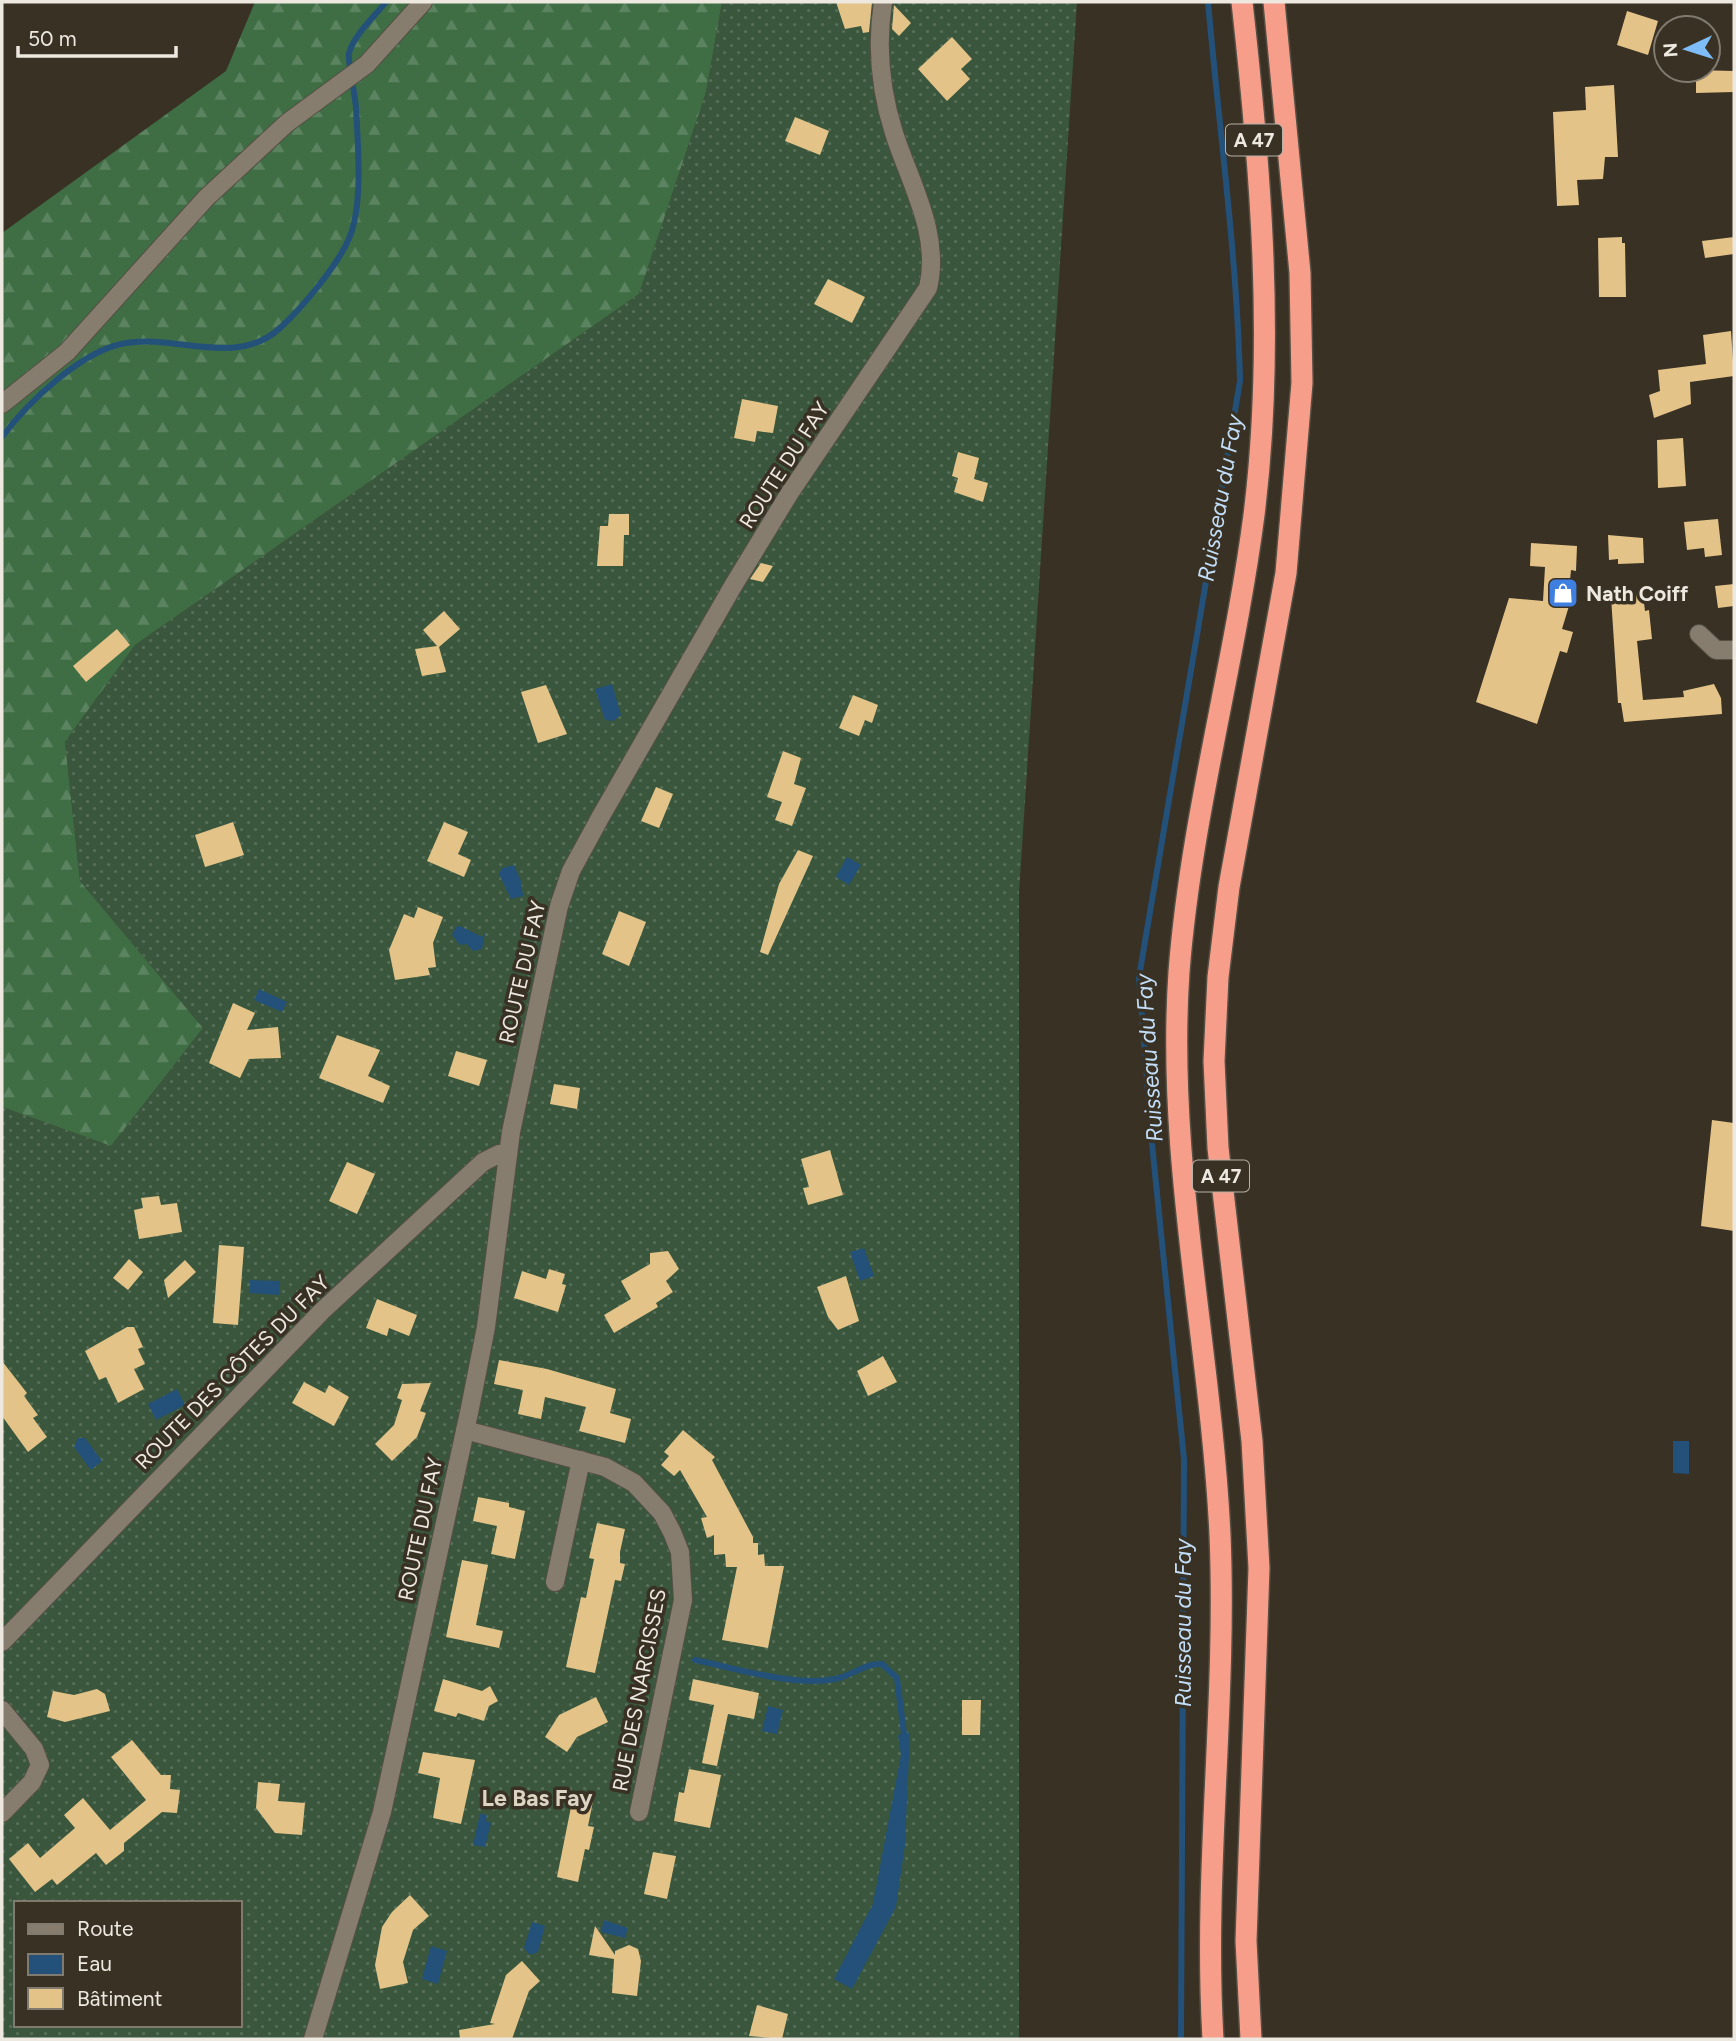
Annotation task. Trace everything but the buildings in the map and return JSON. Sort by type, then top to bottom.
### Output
[{"type":"highway","name":"A 47","points":[[1213,2039],[1210,1905],[1222,1603],[1220,1538],[1208,1393],[1179,1139],[1177,1032],[1190,873],[1254,516],[1264,327],[1263,279],[1242,2]]},
{"type":"highway","name":"A 47","points":[[1251,2039],[1246,1941],[1259,1568],[1252,1441],[1218,1148],[1214,1061],[1218,977],[1229,887],[1286,573],[1302,383],[1300,273],[1274,2]]},
{"type":"street","points":[[2,404],[67,352],[206,198],[287,123],[358,70],[423,2]]},
{"type":"street","name":"ROUTE DU FAY","points":[[313,2039],[382,1812],[486,1327],[508,1155],[547,952],[571,871],[789,494],[929,288],[932,255],[926,223],[894,135],[880,75],[878,34],[883,2]]},
{"type":"street","points":[[1699,634],[1716,650],[1734,650]]},
{"type":"street","name":"ROUTE DES CÔTES DU FAY","points":[[2,1642],[322,1311],[483,1162],[499,1154],[508,1155]]},
{"type":"street","name":"RUE DES NARCISSES","points":[[465,1430],[604,1467],[634,1483],[662,1513],[680,1552],[683,1600],[639,1812]]},
{"type":"street","points":[[555,1582],[581,1460]]},
{"type":"street","points":[[2,1710],[34,1749],[40,1765],[32,1782],[2,1813]]},
{"type":"green space","points":[[255,2],[722,2],[706,92],[639,294],[135,645],[65,742],[80,881],[203,1028],[111,1146],[2,1107],[2,233],[226,71]]},
{"type":"green space","points":[[722,2],[1077,2],[1019,893],[1019,2039],[2,2039],[2,1107],[111,1146],[203,1028],[80,881],[65,742],[135,645],[639,294],[706,92]]},
{"type":"water","points":[[612,684],[621,715],[613,721],[605,720],[595,689]]},
{"type":"water","points":[[847,857],[861,865],[849,885],[836,877]]},
{"type":"water","points":[[514,865],[521,881],[523,896],[511,899],[499,874],[502,868]]},
{"type":"water","points":[[460,926],[482,937],[485,933],[482,949],[473,951],[467,944],[460,945],[452,935],[456,927]]},
{"type":"water","points":[[259,989],[287,1002],[282,1012],[254,1000]]},
{"type":"water","points":[[864,1248],[874,1276],[860,1281],[850,1252]]},
{"type":"water","points":[[250,1280],[280,1281],[279,1295],[250,1293]]},
{"type":"water","points":[[177,1389],[185,1405],[156,1420],[148,1404]]},
{"type":"water","points":[[78,1438],[85,1438],[102,1461],[91,1470],[74,1447]]},
{"type":"water","points":[[1673,1441],[1689,1441],[1689,1474],[1673,1473]]},
{"type":"water","points":[[768,1706],[783,1710],[777,1734],[762,1731]]},
{"type":"water","points":[[910,1733],[905,1845],[896,1907],[852,1989],[834,1979],[873,1904],[901,1755],[898,1735]]},
{"type":"water","points":[[480,1814],[487,1815],[486,1821],[491,1823],[485,1847],[473,1845]]},
{"type":"water","points":[[604,1920],[628,1928],[625,1938],[601,1932]]},
{"type":"water","points":[[532,1922],[545,1926],[538,1952],[530,1955],[524,1948]]},
{"type":"water","points":[[431,1946],[447,1951],[438,1984],[422,1979]]},
{"type":"waterway","points":[[2,437],[26,409],[57,380],[74,367],[109,348],[145,341],[206,347],[245,346],[263,340],[299,309],[338,259],[354,223],[358,156],[356,103],[349,53],[360,33],[386,2]]},
{"type":"waterway","name":"Ruisseau du Fay","points":[[1181,2039],[1184,1459],[1152,1144],[1139,977],[1240,381],[1231,239],[1208,2]]},
{"type":"waterway","points":[[695,1660],[801,1681],[835,1679],[882,1664],[897,1678],[904,1734]]},
{"type":"place","name":"Nath Coiff","points":[[1563,593]]},
{"type":"district","name":"Le Bas Fay","points":[[537,1798]]}]
